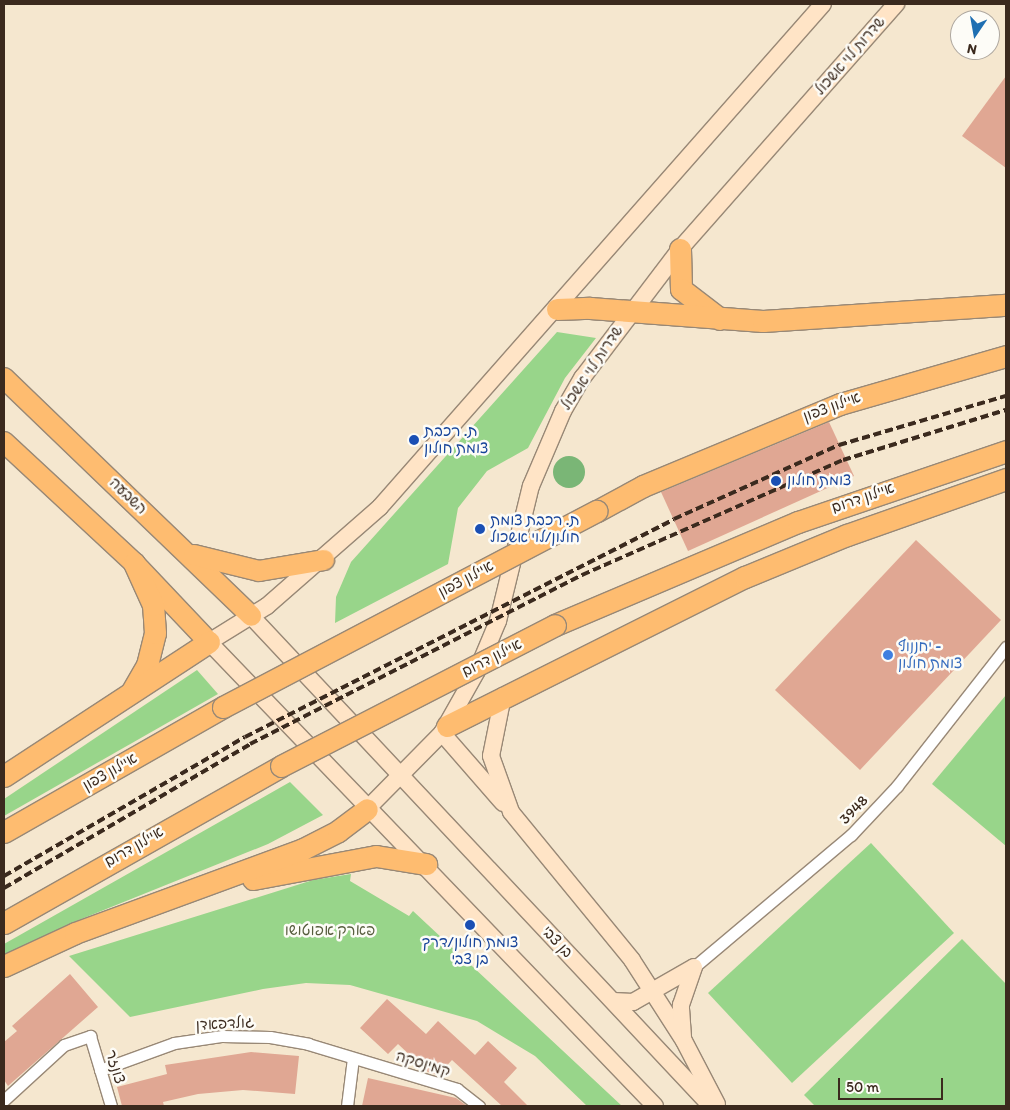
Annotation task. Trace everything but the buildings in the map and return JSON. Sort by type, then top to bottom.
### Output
[{"type":"highway","points":[[680,250],[681,289],[722,321]]},
{"type":"highway","points":[[557,309],[722,321],[810,320],[1006,305]]},
{"type":"highway","name":"איילון צפון","points":[[4,832],[223,707],[661,478],[840,404],[1006,356]]},
{"type":"highway","name":"השבעה","points":[[4,378],[188,553],[250,616]]},
{"type":"highway","points":[[4,442],[134,563],[209,642],[126,699],[4,776]]},
{"type":"highway","name":"איילון דרום","points":[[4,923],[281,766],[555,625],[798,522],[1006,452]]},
{"type":"highway","points":[[445,729],[503,696],[745,577],[847,535],[1006,479]]},
{"type":"highway","points":[[188,553],[249,571],[324,560]]},
{"type":"highway","points":[[126,699],[148,665],[155,633],[153,605],[134,563]]},
{"type":"highway","points":[[4,966],[74,933],[173,899],[303,849],[338,831],[367,808]]},
{"type":"highway","points":[[173,899],[376,856],[426,864]]},
{"type":"main road","points":[[655,1106],[426,864],[367,808],[209,642],[250,616],[324,560],[399,486],[557,309],[823,4]]},
{"type":"main road","name":"שדרות לוי אשכול","points":[[367,808],[400,780],[445,729],[491,638],[526,502],[545,450],[579,384],[630,313],[680,250],[896,4]]},
{"type":"main road","name":"בן צבי","points":[[250,616],[400,780],[613,1001],[711,1106]]},
{"type":"main road","points":[[503,696],[491,756],[511,812]]},
{"type":"main road","points":[[445,729],[511,812],[605,922],[684,1041],[718,1106]]},
{"type":"main road","points":[[613,1001],[633,1002],[653,993],[694,967]]},
{"type":"main road","points":[[684,1041],[681,1005],[694,967]]},
{"type":"street","name":"3948","points":[[694,967],[851,835],[897,786],[1006,647]]},
{"type":"street","name":"צונזר","points":[[4,1100],[64,1045],[90,1036],[111,1106]]},
{"type":"street","name":"גולדפאדן","points":[[100,1070],[174,1042],[222,1036],[270,1037],[353,1058]]},
{"type":"street","points":[[347,1106],[353,1058]]},
{"type":"street","name":"קמינסקה","points":[[353,1058],[456,1089],[480,1106]]},
{"type":"green space","points":[[557,332],[596,338],[565,378],[528,448],[487,471],[458,508],[448,564],[335,623],[336,597],[351,562]]},
{"type":"green space","points":[[569,456],[575,457],[580,461],[584,466],[584,478],[580,483],[575,487],[569,488],[563,487],[558,483],[554,478],[553,472],[554,466],[558,461],[563,457]]},
{"type":"green space","points":[[197,670],[218,694],[4,816],[4,799]]},
{"type":"green space","points":[[1006,695],[1006,846],[932,784]]},
{"type":"green space","points":[[290,782],[323,815],[268,844],[69,924],[4,957],[4,944]]},
{"type":"green space","points":[[871,843],[954,933],[792,1083],[708,993]]},
{"type":"green space","name":"פארק אפוטושו","points":[[351,874],[350,881],[409,916],[413,911],[622,1106],[587,1106],[535,1056],[477,1021],[350,985],[306,983],[263,989],[130,1017],[69,956],[313,880]]},
{"type":"green space","points":[[962,939],[1006,984],[1006,1106],[815,1106],[804,1095]]},
{"type":"railway","points":[[4,876],[245,737],[674,519],[839,445],[1006,396]]},
{"type":"railway","points":[[4,888],[250,744],[582,575],[843,460],[1006,410]]},
{"type":"place","name":"ת. רכבת צומת חולון","points":[[414,440]]},
{"type":"place","name":"צומת חולון","points":[[776,481]]},
{"type":"place","name":"ת. רכבת צומת חולון/לוי אשכול","points":[[480,529]]},
{"type":"place","name":"יחננוף - צומת חולון","points":[[888,655]]},
{"type":"place","name":"צומת חולון/דרך בן צבי","points":[[470,925]]}]
